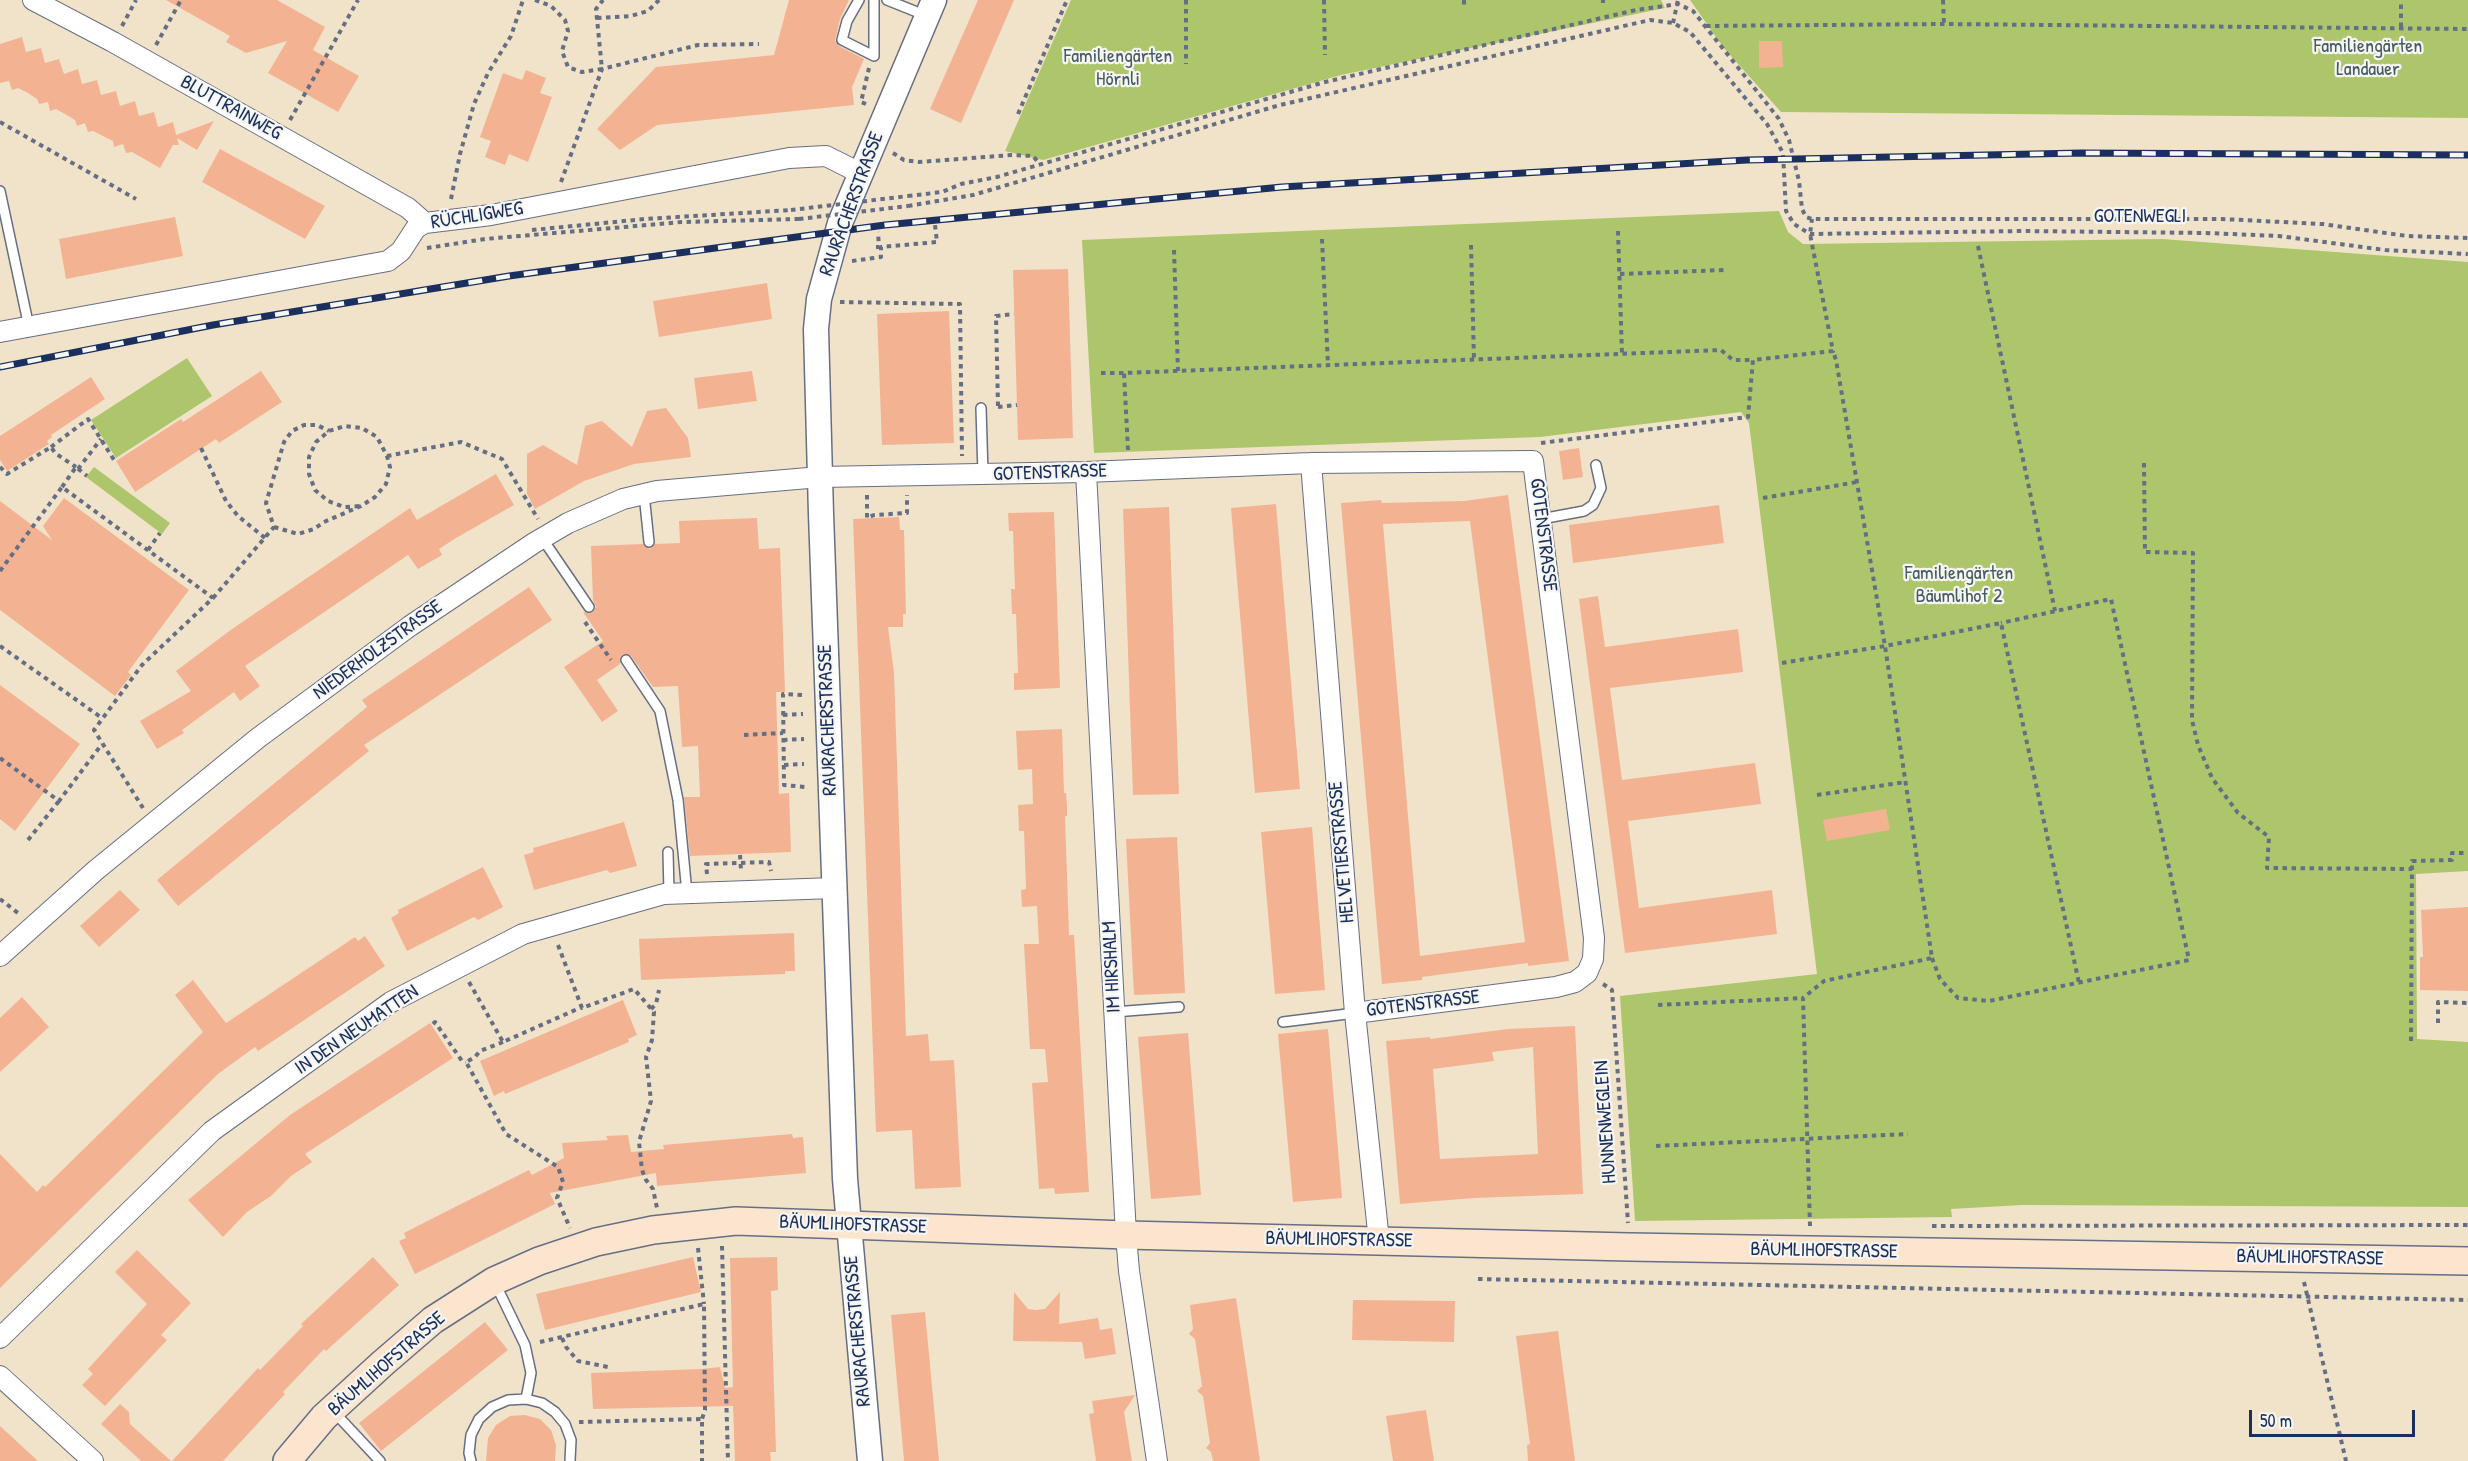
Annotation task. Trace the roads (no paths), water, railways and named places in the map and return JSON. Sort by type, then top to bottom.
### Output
[{"type":"main road","name":"BÄUMLIHOFSTRASSE","points":[[287,1461],[332,1410],[433,1320],[494,1281],[539,1261],[596,1242],[662,1229],[736,1221],[1126,1235],[1379,1241],[1632,1232],[2298,1258],[2468,1261]]},
{"type":"street","name":"BLUTTRAINWEG","points":[[33,0],[113,42],[408,208],[425,223]]},
{"type":"street","name":"RAURACHERSTRASSE","points":[[870,1461],[848,1224],[834,888],[816,337],[819,301],[840,223],[931,8]]},
{"type":"street","name":"RÜCHLIGWEG","points":[[0,332],[388,261],[401,251],[416,228],[425,223],[553,203],[789,158],[826,156],[860,174]]},
{"type":"street","name":"GOTENSTRASSE","points":[[820,477],[1086,472],[1311,463],[1533,461],[1594,938],[1593,959],[1587,973],[1575,982],[1556,987],[1355,1013]]},
{"type":"street","name":"HELVETIERSTRASSE","points":[[1311,463],[1355,1013],[1379,1241]]},
{"type":"street","name":"IM HIRSHALM","points":[[1086,472],[1126,1235],[1129,1271],[1157,1461]]},
{"type":"street","name":"NIEDERHOLZSTRASSE","points":[[0,957],[96,870],[258,738],[410,626],[545,537],[594,511],[657,491],[820,477]]},
{"type":"street","name":"IN DEN NEUMATTEN","points":[[0,1338],[212,1131],[391,1002],[523,934],[678,893],[834,888]]},
{"type":"street","points":[[0,1376],[93,1461]]},
{"type":"lane","points":[[859,0],[847,21],[842,40],[874,56],[874,0]]},
{"type":"lane","points":[[887,0],[931,8]]},
{"type":"lane","points":[[0,191],[29,327]]},
{"type":"lane","points":[[981,408],[983,474]]},
{"type":"lane","points":[[1541,519],[1584,511],[1593,505],[1601,488],[1596,465]]},
{"type":"lane","points":[[644,494],[649,542]]},
{"type":"lane","points":[[545,537],[589,607]]},
{"type":"lane","points":[[626,660],[660,711],[678,800],[678,893]]},
{"type":"lane","points":[[668,852],[678,893]]},
{"type":"lane","points":[[1114,1012],[1179,1007]]},
{"type":"lane","points":[[1283,1022],[1355,1013]]},
{"type":"lane","points":[[494,1281],[525,1345],[531,1373],[526,1399]]},
{"type":"lane","points":[[471,1461],[469,1453],[471,1435],[479,1419],[492,1407],[508,1400],[526,1399],[542,1403],[555,1412],[565,1424],[571,1440],[570,1461]]},
{"type":"lane","points":[[332,1410],[380,1461]]},
{"type":"railway","points":[[0,367],[213,325],[509,276],[885,225],[1282,187],[1747,160],[2081,153],[2468,155]]},
{"type":"park label","name":"Familiengärten Landauer","points":[[2368,58]]},
{"type":"park label","name":"Familiengärten Hörnli","points":[[1118,68]]},
{"type":"park label","name":"Familiengärten Bäumlihof 2","points":[[1959,586]]}]
